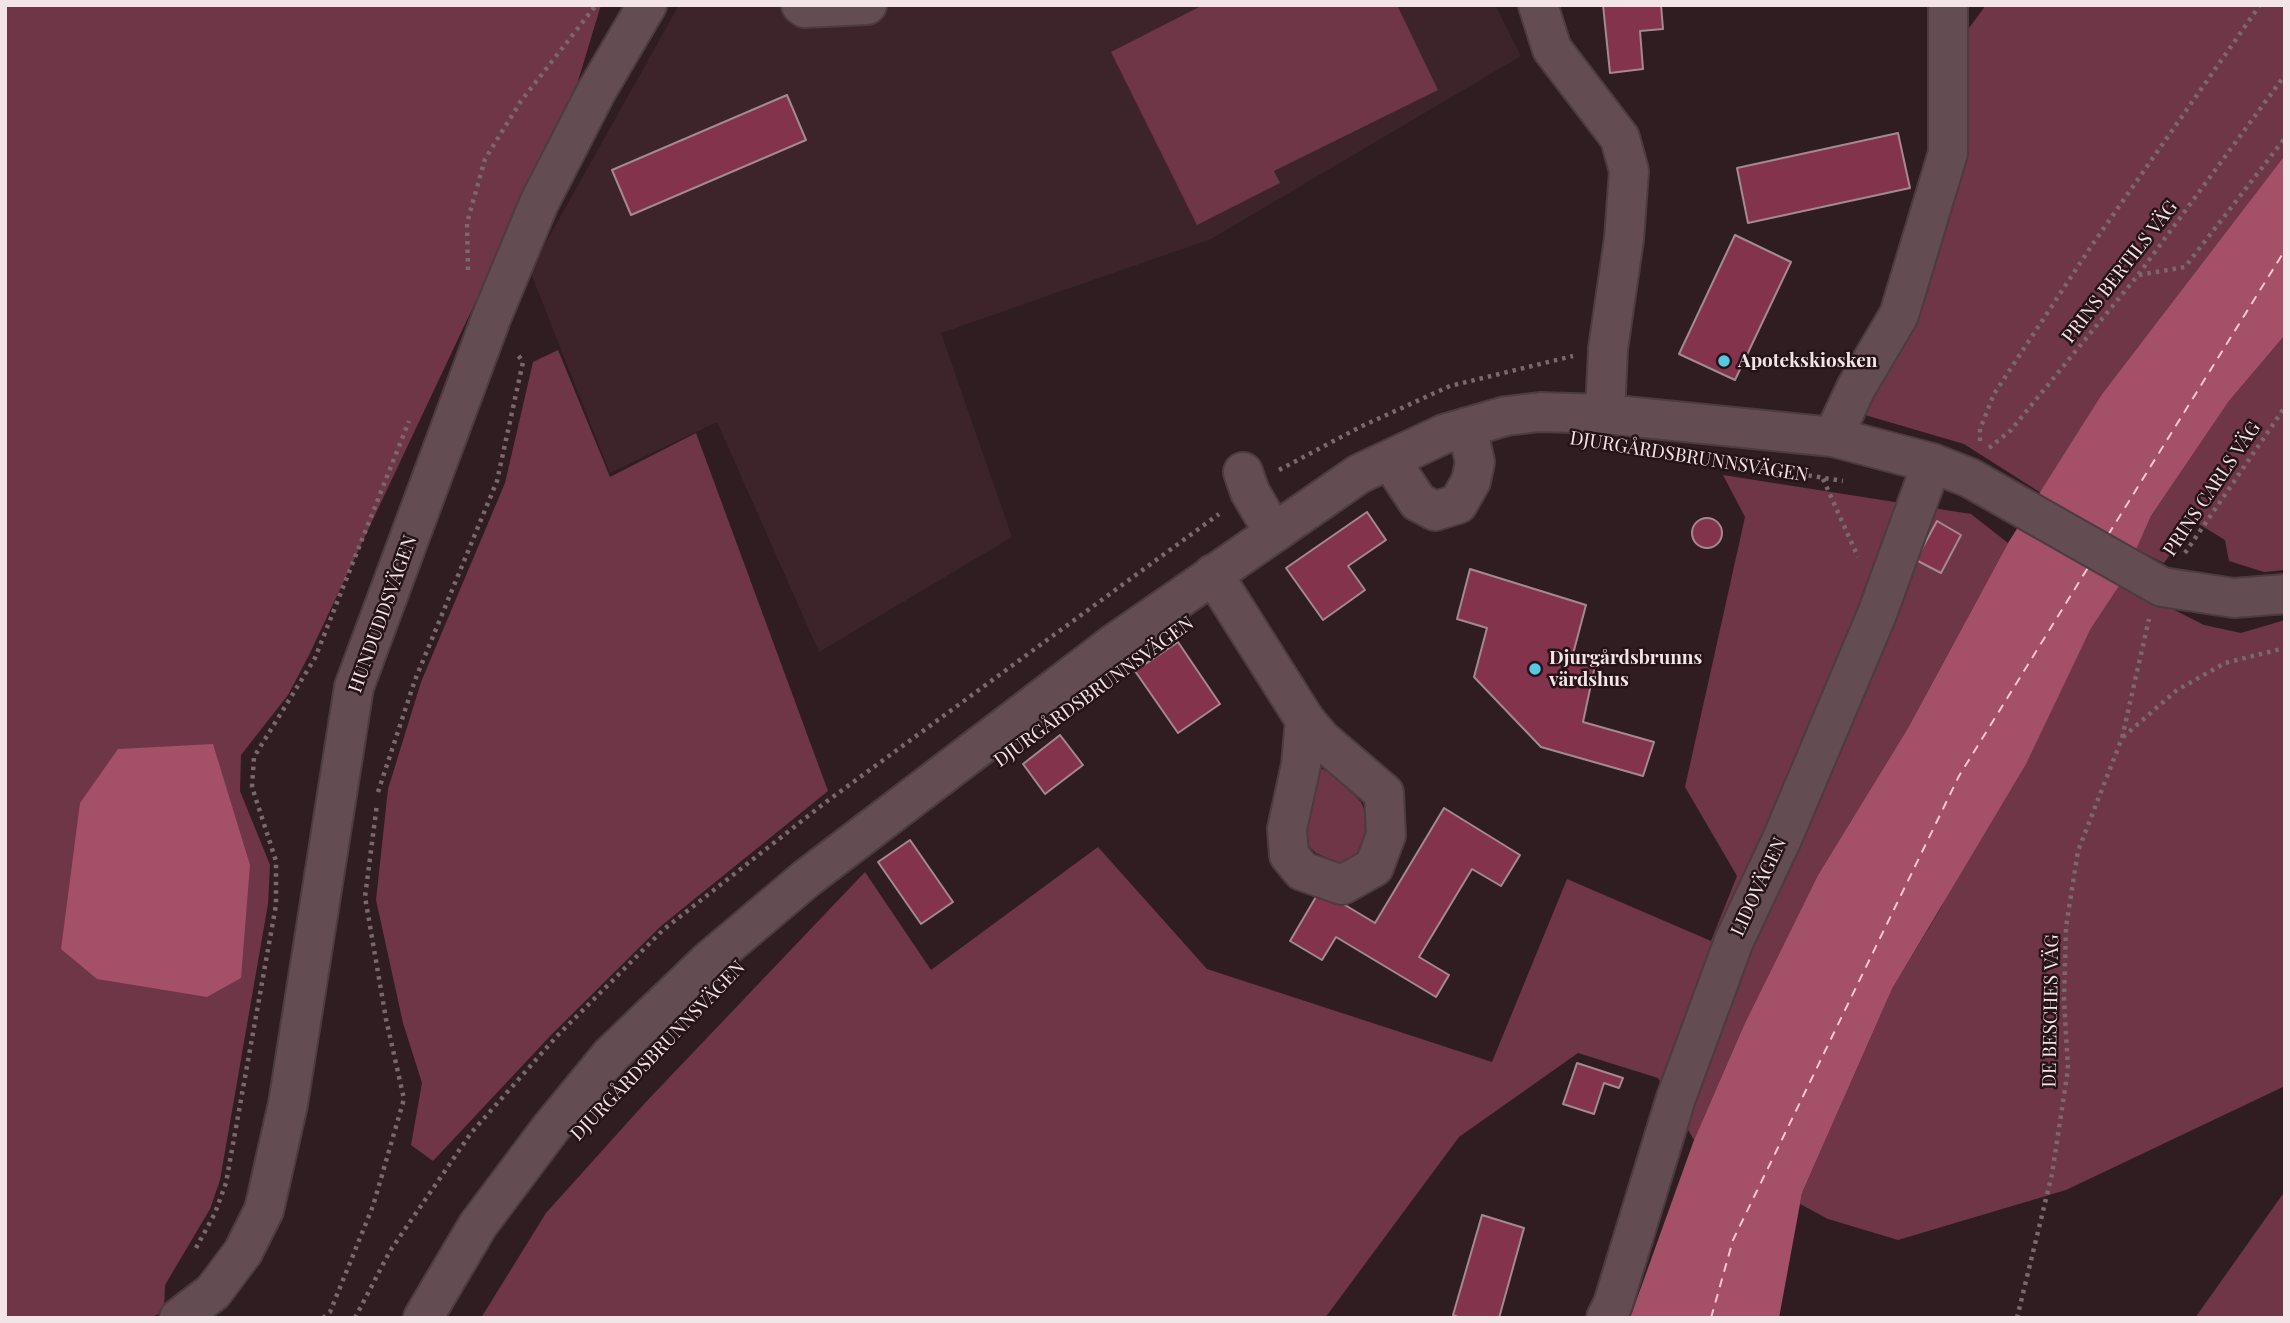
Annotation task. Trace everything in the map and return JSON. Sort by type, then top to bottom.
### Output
[{"type":"street","name":"HUNDUDDSVÄGEN","points":[[178,1318],[213,1292],[243,1252],[264,1210],[288,1104],[354,687],[492,316],[539,203],[596,92],[647,5]]},
{"type":"street","points":[[801,5],[805,8],[867,5]]},
{"type":"street","name":"DJURGÅRDSBRUNNSVÄGEN","points":[[1538,5],[1552,49],[1620,138],[1629,171],[1624,239],[1608,349],[1605,414]]},
{"type":"street","points":[[1833,437],[1856,388],[1899,315],[1948,153],[1948,5]]},
{"type":"street","name":"DJURGÅRDSBRUNNSVÄGEN","points":[[423,1318],[478,1225],[550,1129],[610,1056],[711,959],[807,878],[1004,725],[1213,575],[1359,474],[1444,434],[1506,416],[1540,412],[1605,414],[1833,437],[1977,472],[2154,583]]},
{"type":"street","points":[[1390,460],[1418,502],[1435,511],[1458,504],[1471,481],[1475,462],[1467,427]]},
{"type":"street","name":"LIDOVÄGEN","points":[[1606,1318],[1613,1304],[1676,1098],[1734,941],[1782,839],[1877,614],[1932,463]]},
{"type":"street","points":[[1243,472],[1250,492],[1274,533]]},
{"type":"street","points":[[1213,575],[1305,720]]},
{"type":"street","points":[[2154,583],[2234,597],[2285,594]]},
{"type":"path","points":[[1977,472],[1980,429],[1994,394],[2092,245],[2260,5]]},
{"type":"path","name":"PRINS BERTILS VÄG","points":[[1977,472],[2138,275],[2285,75]]},
{"type":"path","points":[[2138,275],[2185,267],[2285,138]]},
{"type":"path","points":[[323,1318],[330,1312],[373,1206],[404,1099],[386,1019],[365,897],[379,789],[415,680],[497,481],[523,362],[492,316]]},
{"type":"path","name":"PRINS CARLS VÄG","points":[[2154,583],[2285,407]]},
{"type":"path","name":"DJURGÅRDSBRUNNSVÄGEN","points":[[1796,474],[1847,482]]},
{"type":"path","points":[[1822,478],[1852,538],[1877,614]]},
{"type":"path","name":"DE BESCHES VÄG","points":[[2017,1318],[2052,1174],[2068,1069],[2064,999],[2066,927],[2078,851],[2122,737],[2154,583]]},
{"type":"path","points":[[2122,737],[2177,690],[2225,663],[2285,648]]},
{"type":"shaded area","points":[[5,5],[601,5],[575,91],[309,655],[288,695],[241,755],[240,791],[270,865],[268,904],[220,1180],[210,1209],[165,1285],[164,1311],[151,1318],[5,1318]]},
{"type":"shaded area","points":[[679,5],[1495,5],[1521,56],[1211,239],[941,333],[1012,537],[819,652],[717,422],[610,473],[530,271]]},
{"type":"shaded area","points":[[1203,5],[1397,5],[1438,90],[1274,171],[1280,183],[1197,225],[1111,52]]},
{"type":"shaded area","points":[[1986,5],[2285,5],[2285,155],[2102,394],[2041,493],[1964,444],[1865,415],[1921,301],[1961,39]]},
{"type":"shaded area","points":[[2285,155],[2285,335],[2229,401],[2151,516],[2121,583],[2090,630],[2026,764],[1892,989],[1802,1193],[1779,1318],[1630,1318],[1694,1140],[1744,1025],[1818,875],[1908,728],[2008,543],[2102,394]]},
{"type":"shaded area","points":[[2285,335],[2285,570],[2264,572],[2229,561],[2225,540],[2194,521],[2164,563],[2136,549],[2151,516],[2229,401]]},
{"type":"shaded area","points":[[558,350],[610,477],[696,433],[828,791],[661,926],[552,1034],[433,1161],[411,1145],[422,1083],[403,1023],[376,900],[388,789],[421,682],[505,483],[533,362]]},
{"type":"shaded area","points":[[1723,475],[1971,514],[2008,543],[1908,728],[1818,875],[1744,1025],[1694,1140],[1658,1078],[1578,1053],[1459,1137],[1325,1318],[481,1318],[546,1213],[645,1103],[865,872],[931,970],[1098,847],[1207,969],[1492,1062],[1567,879],[1711,941],[1737,876],[1685,787],[1745,517]]},
{"type":"shaded area","points":[[2121,583],[2204,625],[2241,633],[2285,620],[2285,1086],[2066,1190],[1898,1240],[1828,1219],[1800,1204],[1802,1193],[1892,989],[1939,911],[2090,630]]},
{"type":"shaded area","points":[[213,744],[250,865],[241,978],[207,997],[97,979],[61,949],[80,803],[118,749]]},
{"type":"shaded area","points":[[1320,768],[1333,774],[1361,802],[1369,821],[1361,856],[1341,864],[1316,853],[1305,843],[1310,772]]},
{"type":"shaded area","points":[[2285,1191],[2285,1318],[2195,1318]]},
{"type":"building","points":[[1603,5],[1661,5],[1663,29],[1640,31],[1643,69],[1610,73]]},
{"type":"building","points":[[787,95],[806,140],[631,215],[612,170]]},
{"type":"building","points":[[1898,133],[1910,188],[1748,223],[1737,168]]},
{"type":"building","points":[[1735,235],[1791,262],[1735,380],[1679,354]]},
{"type":"building","points":[[1367,512],[1386,540],[1348,566],[1365,590],[1323,620],[1286,568]]},
{"type":"building","points":[[1707,518],[1718,522],[1722,533],[1718,544],[1707,548],[1696,544],[1692,533],[1696,522]]},
{"type":"building","points":[[1937,521],[1961,535],[1941,573],[1916,560]]},
{"type":"building","name":"Djurgårdsbrunns värdshus","points":[[1470,569],[1586,605],[1573,654],[1596,661],[1583,722],[1654,742],[1643,776],[1541,747],[1474,677],[1487,628],[1457,619]]},
{"type":"building","points":[[1178,642],[1220,704],[1178,733],[1135,671]]},
{"type":"building","points":[[1060,735],[1083,765],[1045,794],[1023,764]]},
{"type":"building","points":[[1444,808],[1520,855],[1501,886],[1472,869],[1419,957],[1449,975],[1436,997],[1336,937],[1322,960],[1290,941],[1320,890],[1375,923]]},
{"type":"building","points":[[910,840],[953,902],[921,924],[878,862]]},
{"type":"building","points":[[1577,1063],[1623,1078],[1619,1088],[1604,1083],[1594,1114],[1563,1104]]},
{"type":"building","points":[[1482,1215],[1524,1228],[1499,1318],[1460,1318],[1453,1315]]},
{"type":"ferry route","points":[[2108,535],[2285,250]]},
{"type":"ferry route","points":[[1711,1318],[1733,1240],[1959,776],[2089,566]]},
{"type":"place","name":"Apotekskiosken","points":[[1724,361]]},
{"type":"place","name":"Djurgårdsbrunns värdshus","points":[[1535,669]]}]
